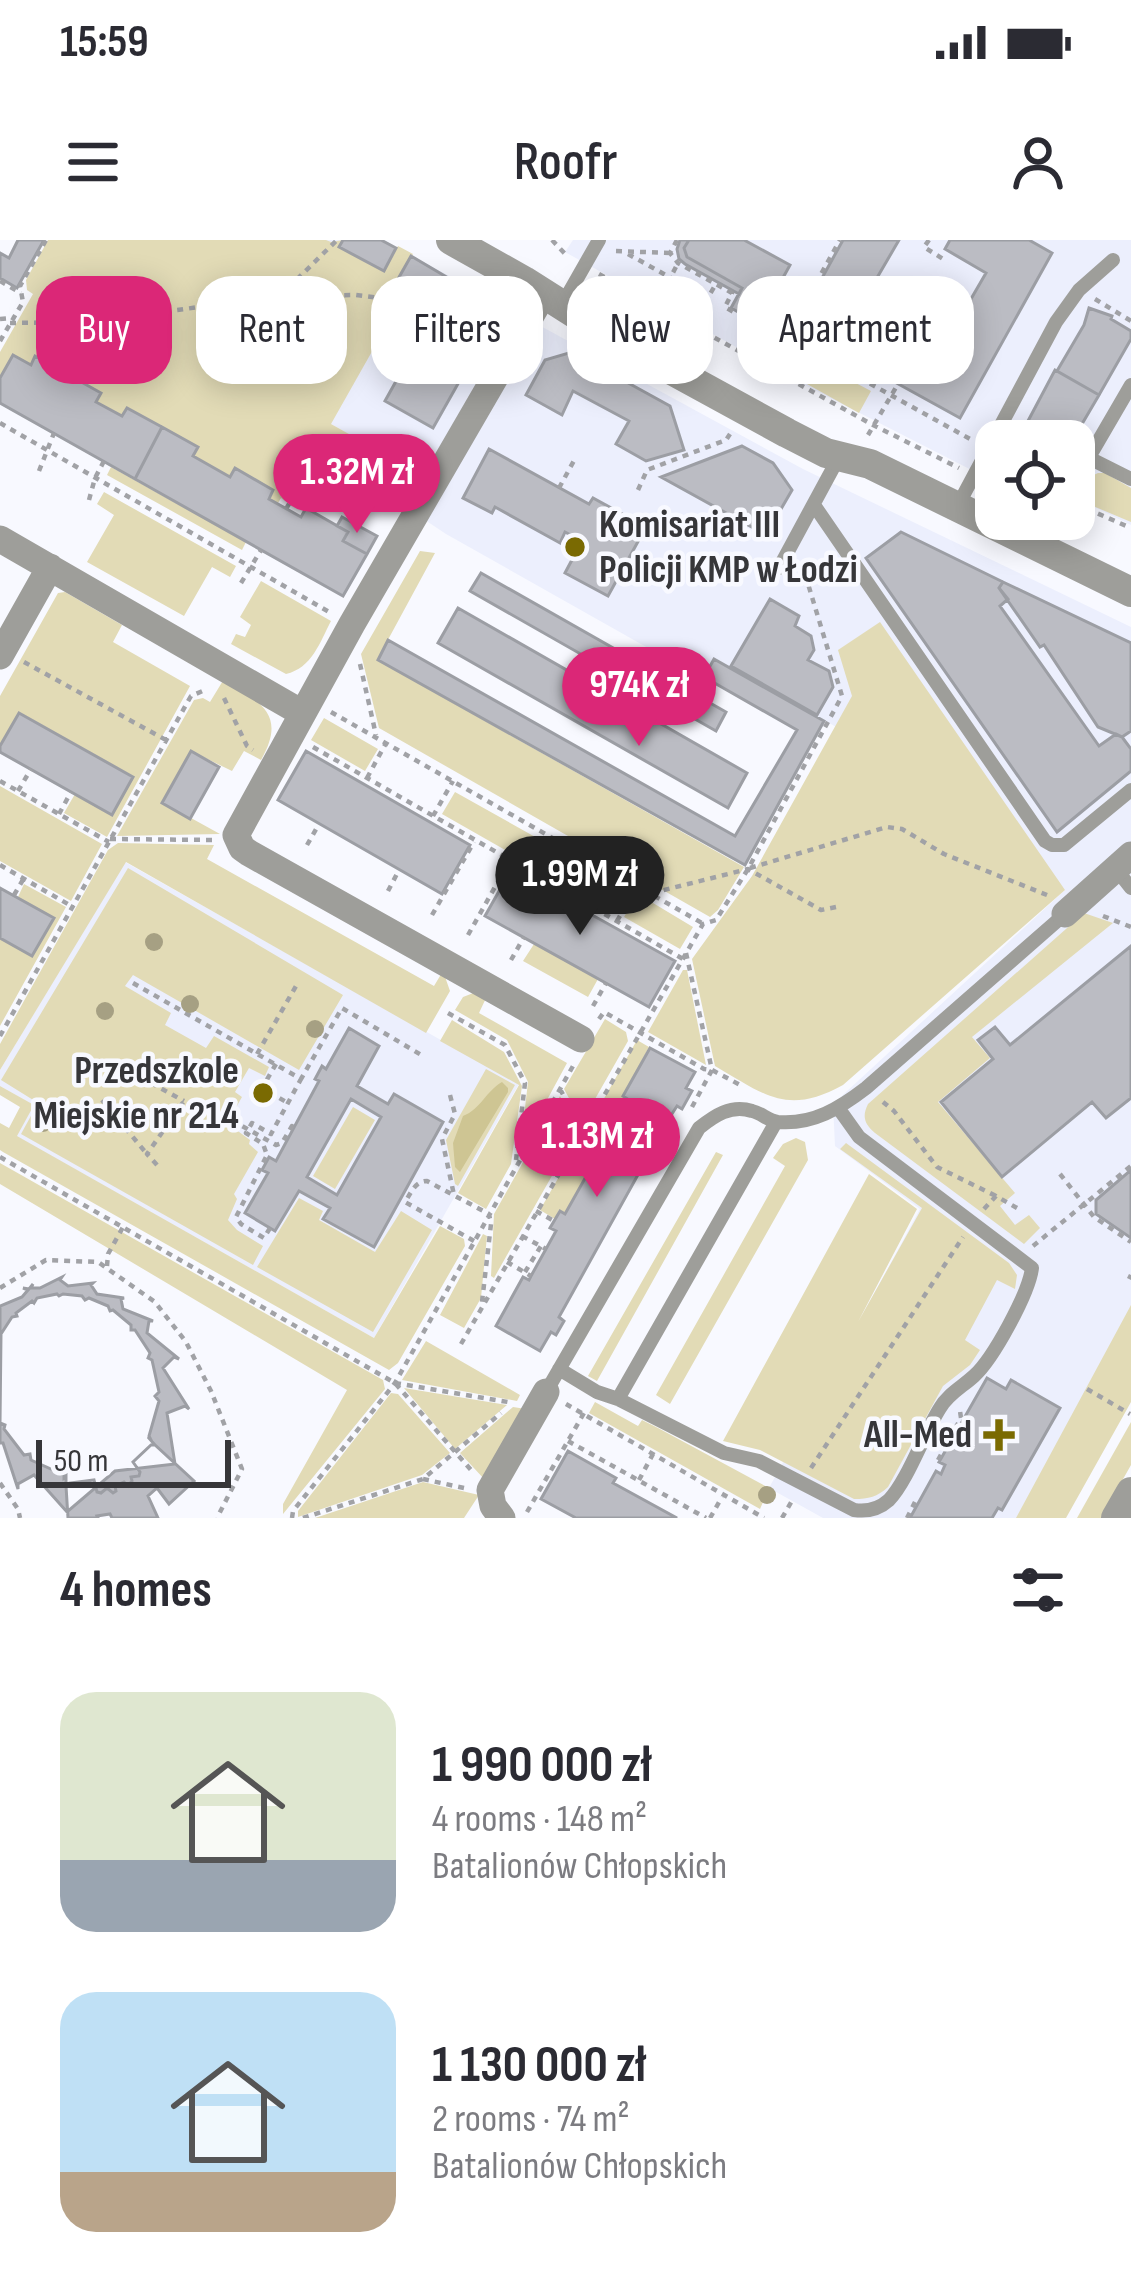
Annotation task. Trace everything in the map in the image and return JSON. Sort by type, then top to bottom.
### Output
[{"type":"street","points":[[451,240],[617,340],[787,433],[826,453],[851,451],[975,512]]},
{"type":"street","points":[[553,299],[352,624],[236,835],[249,854],[584,1041]]},
{"type":"street","points":[[0,539],[214,672],[306,706]]},
{"type":"street","points":[[1056,540],[1131,592]]},
{"type":"street","points":[[8,657],[50,567]]},
{"type":"street","points":[[1062,907],[1126,871]]},
{"type":"street","points":[[502,1518],[490,1490],[552,1380]]},
{"type":"street","points":[[1116,1518],[1131,1492]]},
{"type":"lane","points":[[553,299],[591,270],[599,240]]},
{"type":"lane","points":[[1004,420],[1056,322],[1079,290],[1113,260]]},
{"type":"lane","points":[[1095,448],[1131,385]]},
{"type":"lane","points":[[779,568],[851,451]]},
{"type":"lane","points":[[1095,461],[1131,479]]},
{"type":"lane","points":[[957,507],[974,475]]},
{"type":"lane","points":[[814,506],[1045,841],[1064,845],[1131,790]]},
{"type":"lane","points":[[839,1109],[859,1137],[1032,1268],[1028,1288],[983,1366],[943,1403],[893,1495],[865,1512],[752,1458],[724,1453],[618,1399],[552,1380],[699,1128],[729,1110],[751,1110],[776,1122],[818,1118],[839,1109],[1062,907]]},
{"type":"lane","points":[[618,1399],[776,1122]]},
{"type":"path","points":[[0,341],[22,302],[20,286],[46,240]]},
{"type":"path","points":[[301,276],[338,240]]},
{"type":"path","points":[[553,240],[560,250],[602,276]]},
{"type":"path","points":[[670,253],[677,240]]},
{"type":"path","points":[[820,276],[840,240]]},
{"type":"path","points":[[928,240],[924,247],[943,259]]},
{"type":"path","points":[[612,251],[670,253],[678,263],[732,292],[724,307],[737,314]]},
{"type":"path","points":[[624,251],[668,276]]},
{"type":"path","points":[[591,270],[605,263]]},
{"type":"path","points":[[672,276],[678,263]]},
{"type":"path","points":[[591,270],[592,276]]},
{"type":"path","points":[[0,281],[21,293]]},
{"type":"path","points":[[713,289],[716,284]]},
{"type":"path","points":[[1079,290],[1131,321]]},
{"type":"path","points":[[0,319],[89,322],[196,307]]},
{"type":"path","points":[[797,384],[974,475]]},
{"type":"path","points":[[871,384],[975,442]]},
{"type":"path","points":[[851,451],[898,384]]},
{"type":"path","points":[[0,423],[352,624]]},
{"type":"path","points":[[638,490],[647,470],[726,440],[735,424]]},
{"type":"path","points":[[39,471],[54,433]]},
{"type":"path","points":[[559,488],[576,457]]},
{"type":"path","points":[[89,500],[104,461]]},
{"type":"path","points":[[286,508],[312,465]]},
{"type":"path","points":[[1095,512],[1131,527]]},
{"type":"path","points":[[460,1344],[703,924],[716,920],[748,869],[842,696],[795,541]]},
{"type":"path","points":[[241,583],[261,550]]},
{"type":"path","points":[[357,653],[377,738]]},
{"type":"path","points":[[8,657],[166,740]]},
{"type":"path","points":[[0,1036],[190,696],[204,692],[214,672]]},
{"type":"path","points":[[214,672],[247,746],[274,763]]},
{"type":"path","points":[[306,706],[377,738],[703,924]]},
{"type":"path","points":[[306,742],[499,856],[685,956]]},
{"type":"path","points":[[367,778],[386,743]]},
{"type":"path","points":[[18,791],[31,769]]},
{"type":"path","points":[[0,781],[110,841],[217,840],[236,835]]},
{"type":"path","points":[[433,816],[453,782]]},
{"type":"path","points":[[59,814],[71,792]]},
{"type":"path","points":[[307,845],[319,824]]},
{"type":"path","points":[[651,894],[887,826],[1062,907]]},
{"type":"path","points":[[432,915],[475,840]]},
{"type":"path","points":[[549,882],[569,848]]},
{"type":"path","points":[[468,935],[510,860]]},
{"type":"path","points":[[0,865],[74,907]]},
{"type":"path","points":[[748,869],[821,910],[836,907]]},
{"type":"path","points":[[388,890],[399,870]]},
{"type":"path","points":[[14,896],[23,878]]},
{"type":"path","points":[[617,922],[637,886]]},
{"type":"path","points":[[511,960],[524,938]]},
{"type":"path","points":[[685,956],[712,1070]]},
{"type":"path","points":[[133,983],[302,1079]]},
{"type":"path","points":[[592,1006],[606,983]]},
{"type":"path","points":[[257,1054],[296,986]]},
{"type":"path","points":[[270,1228],[264,1238],[236,1217],[267,1155],[263,1144],[246,1133],[252,1123],[271,1134],[341,1008],[423,1056]]},
{"type":"path","points":[[292,1518],[431,1328],[474,1241],[604,1012],[759,1096]]},
{"type":"path","points":[[448,1013],[505,1045],[525,1083],[515,1167]]},
{"type":"path","points":[[0,1015],[9,1020]]},
{"type":"path","points":[[275,1064],[262,1088],[288,1103]]},
{"type":"path","points":[[151,1083],[216,1119],[235,1121],[278,1145],[294,1128]]},
{"type":"path","points":[[866,1088],[894,1111],[938,1167],[1018,1208]]},
{"type":"path","points":[[560,1089],[582,1132],[603,1147]]},
{"type":"path","points":[[450,1095],[455,1114],[442,1139],[454,1195]]},
{"type":"path","points":[[102,1100],[157,1165]]},
{"type":"path","points":[[148,1154],[184,1101]]},
{"type":"path","points":[[0,1157],[395,1383],[455,1453]]},
{"type":"path","points":[[1019,1258],[1131,1166]]},
{"type":"path","points":[[1060,1174],[1094,1217],[1131,1242]]},
{"type":"path","points":[[474,1241],[405,1202],[415,1186],[428,1181],[489,1214]]},
{"type":"path","points":[[988,1205],[996,1196]]},
{"type":"path","points":[[536,1211],[554,1221]]},
{"type":"path","points":[[482,1307],[489,1214]]},
{"type":"path","points":[[782,1518],[973,1223]]},
{"type":"path","points":[[107,1269],[108,1254],[123,1228]]},
{"type":"path","points":[[508,1262],[528,1274],[543,1247],[522,1236]]},
{"type":"path","points":[[0,1288],[46,1260],[98,1262],[155,1302],[186,1342],[242,1469],[217,1518]]},
{"type":"path","points":[[552,1380],[583,1414],[764,1518]]},
{"type":"path","points":[[303,1518],[423,1479],[513,1403],[395,1383]]},
{"type":"path","points":[[1087,1389],[1130,1414]]},
{"type":"path","points":[[524,1517],[597,1392]]},
{"type":"path","points":[[568,1441],[708,1518],[723,1494]]},
{"type":"path","points":[[639,1480],[653,1454]]},
{"type":"path","points":[[423,1479],[490,1490]]},
{"type":"path","points":[[0,1483],[20,1518]]},
{"type":"shaded area","points":[[48,240],[343,240],[340,248],[384,271],[398,246],[413,254],[400,276],[371,276],[371,353],[331,424],[417,472],[397,503],[299,444],[282,471],[299,481],[287,502],[281,498],[278,503],[270,499],[274,490],[235,468],[229,476],[194,456],[198,447],[127,407],[122,416],[97,402],[101,393],[85,384],[172,384],[172,276],[36,276],[36,356],[31,364],[13,355],[0,377],[0,352],[33,294],[26,280]]},
{"type":"shaded area","points":[[301,240],[383,240],[449,276],[371,276],[371,384],[543,384],[543,327],[567,340],[567,384],[647,384],[803,469],[1131,627],[1131,1399],[1063,1518],[823,1518],[769,1488],[920,1209],[835,1146],[833,1104],[1065,890],[838,728],[714,658],[703,679],[404,506],[421,476],[331,424],[324,384],[347,384],[347,276],[307,276]]},
{"type":"shaded area","points":[[573,240],[1131,240],[1131,525],[1095,507],[1095,420],[975,420],[975,472],[803,384],[974,384],[974,276],[737,276],[737,347],[713,334],[713,276],[608,276],[565,252]]},
{"type":"shaded area","points":[[807,384],[858,384],[871,391],[859,413]]},
{"type":"shaded area","points":[[111,467],[246,542],[242,550],[107,475]]},
{"type":"shaded area","points":[[1105,473],[1131,488],[1131,522],[1095,507],[1095,474]]},
{"type":"shaded area","points":[[104,492],[236,566],[230,577],[212,567],[184,616],[87,562],[114,515],[97,504]]},
{"type":"shaded area","points":[[420,551],[435,553],[377,660],[744,867],[710,917],[379,728],[361,654]]},
{"type":"shaded area","points":[[261,581],[331,621],[309,660],[286,674],[231,644],[236,634],[245,637],[251,625],[240,617]]},
{"type":"shaded area","points":[[65,592],[122,625],[113,642],[190,686],[107,837],[64,813],[75,794],[111,815],[133,776],[19,712],[0,745],[0,696],[58,593]]},
{"type":"shaded area","points":[[880,622],[1065,890],[843,1085],[806,1099],[777,1098],[715,1066],[692,959],[752,876],[852,696],[838,650]]},
{"type":"shaded area","points":[[224,679],[266,711],[271,731],[261,760],[244,751],[232,771],[191,751],[162,802],[220,834],[117,836],[194,700],[210,702]]},
{"type":"shaded area","points":[[324,718],[378,749],[365,771],[311,740]]},
{"type":"shaded area","points":[[0,786],[102,844],[71,901],[0,861]]},
{"type":"shaded area","points":[[455,792],[562,852],[549,875],[442,814]]},
{"type":"shaded area","points":[[118,843],[214,845],[207,859],[434,986],[443,971],[450,991],[426,1033],[126,862],[0,1070],[0,1044],[108,850]]},
{"type":"shaded area","name":"Przedszkole Miejskie nr 214","points":[[125,862],[519,1084],[374,1338],[16,1136],[33,1105],[0,1086],[0,1070]]},
{"type":"shaded area","points":[[128,868],[343,995],[299,1070],[133,975],[125,986],[171,1013],[165,1025],[206,1048],[214,1036],[269,1067],[265,1076],[249,1068],[235,1092],[242,1097],[227,1123],[258,1152],[234,1194],[237,1199],[228,1220],[263,1246],[253,1265],[21,1134],[38,1103],[1,1080]]},
{"type":"shaded area","points":[[24,884],[66,907],[0,1026],[0,939],[32,956],[54,918],[18,897]]},
{"type":"shaded area","points":[[638,894],[693,927],[680,949],[624,917]]},
{"type":"shaded area","points":[[1084,913],[1113,923],[972,1037],[990,1058],[938,1102],[1015,1193],[1000,1206],[1015,1225],[1029,1215],[1040,1228],[1024,1244],[875,1133],[866,1123],[865,1112],[868,1104]]},
{"type":"shaded area","points":[[534,944],[598,979],[588,997],[523,961]]},
{"type":"shaded area","points":[[687,970],[706,1065],[648,1032]]},
{"type":"shaded area","points":[[476,992],[487,996],[479,1013],[567,1063],[520,1150],[528,1082],[507,1040],[455,1010],[463,997]]},
{"type":"shaded area","points":[[605,1019],[626,1032],[628,1041],[582,1122],[564,1089]]},
{"type":"shaded area","points":[[452,1020],[504,1052],[522,1086],[511,1164],[486,1209],[458,1193],[519,1085],[440,1041]]},
{"type":"shaded area","points":[[637,1040],[649,1047],[603,1145],[584,1134]]},
{"type":"shaded area","points":[[486,1069],[515,1085],[458,1186],[446,1140]]},
{"type":"shaded area","points":[[502,1082],[508,1092],[460,1172],[455,1167],[453,1143],[463,1116]]},
{"type":"shaded area","points":[[0,1086],[34,1105],[17,1136],[374,1338],[440,1226],[464,1239],[465,1246],[398,1363],[389,1370],[0,1150],[0,1123],[9,1128],[20,1107],[0,1095]]},
{"type":"shaded area","points":[[560,1096],[578,1130],[494,1278],[494,1214]]},
{"type":"shaded area","points":[[353,1107],[375,1120],[335,1189],[313,1176]]},
{"type":"shaded area","points":[[581,1138],[595,1145],[585,1162],[591,1166],[565,1213],[559,1210],[555,1219],[540,1210]]},
{"type":"shaded area","points":[[796,1138],[805,1142],[808,1160],[670,1404],[656,1395],[785,1166],[773,1158],[783,1144]]},
{"type":"shaded area","points":[[846,1143],[1009,1263],[1017,1275],[1015,1289],[997,1280],[965,1340],[980,1350],[970,1365],[943,1386],[888,1487],[859,1499],[760,1450],[723,1441],[869,1174],[917,1209],[858,1322],[922,1208],[840,1149]]},
{"type":"shaded area","points":[[716,1152],[723,1155],[597,1381],[588,1376]]},
{"type":"shaded area","points":[[0,1163],[383,1380],[385,1389],[283,1514],[283,1504],[347,1390],[0,1184]]},
{"type":"shaded area","points":[[299,1198],[323,1211],[319,1220],[375,1252],[401,1211],[432,1230],[373,1332],[257,1267]]},
{"type":"shaded area","points":[[483,1234],[487,1236],[481,1298],[464,1328],[440,1315]]},
{"type":"shaded area","points":[[1131,1305],[1131,1402],[1066,1518],[1016,1518]]},
{"type":"shaded area","points":[[426,1341],[520,1395],[517,1401],[402,1380]]},
{"type":"shaded area","points":[[404,1388],[507,1405],[455,1449]]},
{"type":"shaded area","points":[[391,1393],[398,1394],[450,1453],[422,1475],[298,1517],[298,1511]]},
{"type":"shaded area","points":[[595,1402],[638,1426],[642,1420],[769,1488],[760,1509],[589,1413]]},
{"type":"shaded area","points":[[513,1407],[526,1409],[485,1480],[460,1453]]},
{"type":"shaded area","points":[[1131,1422],[1131,1465],[1101,1518],[1077,1518]]},
{"type":"shaded area","points":[[423,1482],[479,1495],[464,1518],[315,1518]]},
{"type":"building","points":[[18,240],[44,240],[17,288],[0,278],[0,253],[9,258]]},
{"type":"building","points":[[343,240],[381,240],[396,248],[384,271],[339,247]]},
{"type":"building","points":[[680,240],[689,240],[684,248],[687,257],[737,285],[737,293],[685,264],[677,249]]},
{"type":"building","points":[[689,240],[744,240],[790,265],[784,276],[737,276],[737,285],[687,257],[684,248]]},
{"type":"building","points":[[843,240],[899,240],[878,276],[823,276]]},
{"type":"building","points":[[950,240],[1029,240],[1052,253],[960,418],[898,384],[974,384],[974,294],[986,273],[945,249]]},
{"type":"building","points":[[411,256],[445,276],[400,276]]},
{"type":"building","points":[[1089,308],[1112,316],[1131,331],[1099,395],[1057,371]]},
{"type":"building","points":[[567,353],[567,384],[630,384],[670,406],[684,450],[646,461],[616,444],[629,421],[573,391],[562,415],[526,395],[532,384],[543,384],[545,360]]},
{"type":"building","points":[[13,355],[31,365],[35,356],[36,384],[85,384],[101,393],[96,402],[122,416],[127,408],[162,427],[135,479],[0,403],[0,378]]},
{"type":"building","points":[[1055,370],[1099,395],[1084,420],[1029,420]]},
{"type":"building","points":[[394,384],[458,384],[433,428],[385,401]]},
{"type":"building","points":[[162,427],[198,447],[193,456],[230,477],[235,468],[273,490],[269,499],[301,517],[306,508],[348,532],[343,541],[367,554],[343,596],[135,479]]},
{"type":"building","points":[[742,446],[773,463],[792,490],[766,535],[661,477]]},
{"type":"building","points":[[489,449],[589,504],[593,498],[646,527],[608,596],[565,573],[582,541],[565,532],[560,543],[495,507],[492,513],[463,498]]},
{"type":"building","points":[[342,517],[377,536],[367,554],[343,541],[348,532],[337,526]]},
{"type":"building","points":[[901,532],[1003,582],[999,588],[1008,599],[1000,606],[1099,746],[1116,734],[1131,749],[1131,771],[1057,832],[866,558]]},
{"type":"building","points":[[481,573],[726,712],[716,731],[470,591]]},
{"type":"building","points":[[1003,582],[1131,643],[1131,731],[1122,737],[1098,727],[999,588]]},
{"type":"building","points":[[770,599],[799,616],[795,626],[811,636],[814,650],[808,660],[829,671],[833,687],[817,715],[731,666]]},
{"type":"building","points":[[458,608],[747,773],[728,808],[438,643]]},
{"type":"building","points":[[388,640],[735,836],[797,730],[704,677],[714,659],[824,721],[745,865],[378,660]]},
{"type":"building","points":[[19,713],[133,777],[112,815],[0,752]]},
{"type":"building","points":[[191,751],[219,767],[190,819],[162,803]]},
{"type":"building","points":[[306,751],[470,845],[442,894],[278,800]]},
{"type":"building","points":[[511,870],[675,961],[649,1007],[485,916]]},
{"type":"building","points":[[0,888],[54,918],[32,956],[0,938]]},
{"type":"building","points":[[1131,946],[1131,1098],[1106,1118],[1092,1102],[1002,1177],[941,1102],[993,1059],[978,1040],[995,1027],[1010,1045]]},
{"type":"building","points":[[349,1028],[379,1046],[357,1086],[388,1104],[394,1094],[443,1122],[374,1247],[323,1219],[330,1208],[299,1191],[275,1231],[245,1213],[268,1173],[262,1170],[269,1157],[276,1161],[319,1081],[315,1079],[322,1066],[326,1069]],"holes":[[[351,1099],[381,1117],[337,1195],[307,1177]]]},
{"type":"building","points":[[650,1048],[695,1072],[686,1088],[692,1091],[682,1109],[677,1106],[670,1117],[559,1317],[564,1321],[540,1351],[496,1326],[523,1277],[529,1280],[556,1231],[550,1228],[560,1211],[565,1214],[592,1166],[586,1163],[596,1146],[603,1147],[629,1100],[623,1096]]},
{"type":"building","points":[[1131,1170],[1131,1238],[1096,1214],[1096,1200]]},
{"type":"building","points":[[62,1277],[68,1286],[93,1283],[97,1294],[124,1298],[123,1309],[153,1321],[147,1333],[179,1359],[174,1357],[163,1368],[189,1409],[185,1406],[167,1413],[175,1464],[115,1471],[67,1512],[34,1475],[18,1484],[18,1489],[0,1443],[0,1306],[22,1297],[28,1290],[23,1288],[33,1284],[31,1288],[40,1288]]},
{"type":"building","points":[[57,1294],[82,1296],[108,1306],[131,1325],[152,1360],[159,1401],[148,1437],[155,1445],[133,1462],[139,1476],[131,1477],[128,1486],[124,1482],[115,1486],[113,1493],[107,1488],[97,1492],[94,1480],[66,1486],[66,1476],[24,1455],[0,1423],[1,1334],[12,1317],[32,1301]]},
{"type":"building","name":"All-Med","points":[[987,1378],[1006,1389],[1011,1380],[1060,1408],[1002,1510],[998,1508],[992,1518],[910,1518],[936,1471],[941,1474],[945,1465],[939,1462]]},
{"type":"building","points":[[151,1445],[194,1481],[169,1504],[157,1488],[148,1496],[158,1518],[112,1518],[110,1514],[68,1518],[66,1486],[94,1480],[97,1492],[107,1488],[113,1493],[115,1486],[124,1482],[128,1486],[140,1472],[133,1462]]},
{"type":"building","points":[[568,1451],[616,1478],[613,1483],[677,1518],[576,1518],[541,1499]]},
{"type":"place","name":"Komisariat III Policji KMP w Łodzi","points":[[575,547]]},
{"type":"place","name":"Przedszkole Miejskie nr 214","points":[[263,1093]]},
{"type":"place","name":"All-Med","points":[[999,1435]]}]
